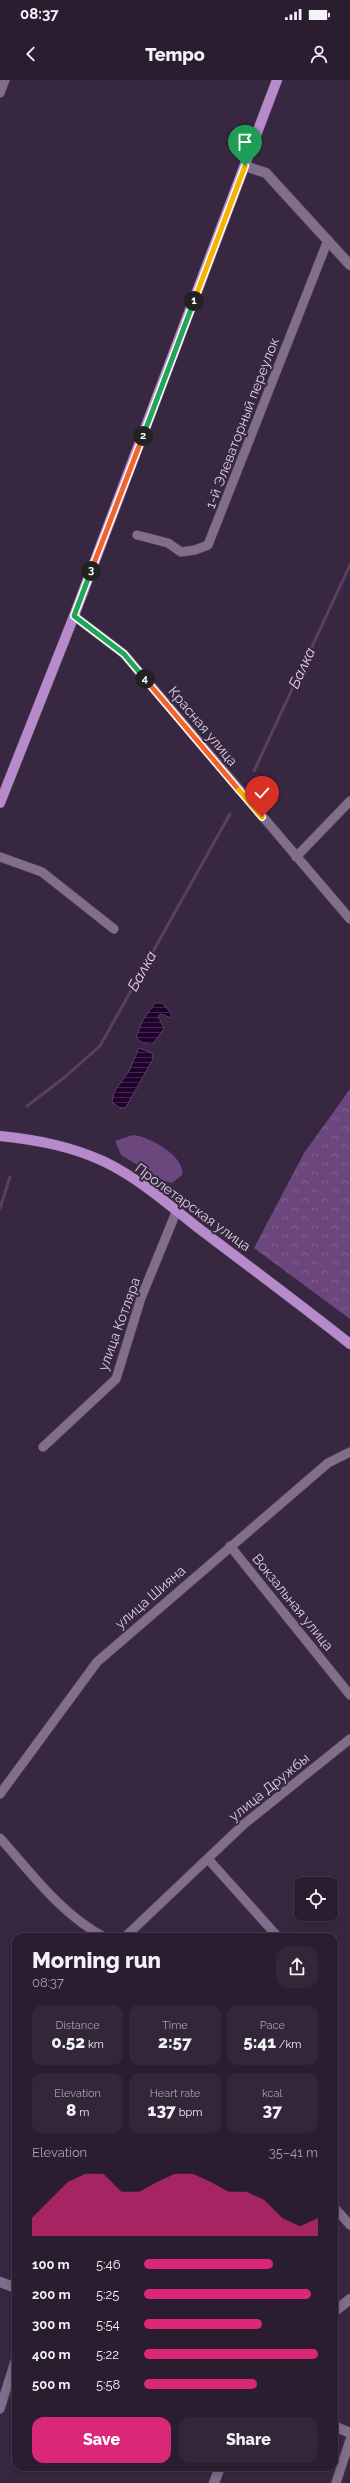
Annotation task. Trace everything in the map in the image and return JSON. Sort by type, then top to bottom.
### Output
[{"type":"main road","points":[[0,803],[74,616],[277,80]]},
{"type":"main road","points":[[245,166],[266,173],[350,265]]},
{"type":"main road","name":"Пролетарская улица","points":[[0,1136],[42,1140],[84,1154],[126,1174],[177,1210],[350,1344]]},
{"type":"main road","points":[[0,2282],[12,2286]]},
{"type":"main road","points":[[338,2309],[350,2299]]},
{"type":"main road","points":[[338,2428],[350,2433]]},
{"type":"main road","points":[[214,2483],[218,2471]]},
{"type":"street","points":[[0,93],[5,80]]},
{"type":"street","name":"1-й Элеваторный переулок","points":[[137,535],[162,541],[181,552],[194,550],[208,545],[328,240]]},
{"type":"street","name":"Красная улица","points":[[74,616],[124,654],[296,857],[350,918]]},
{"type":"street","points":[[296,857],[350,801]]},
{"type":"street","points":[[0,857],[42,872],[114,929]]},
{"type":"street","name":"улица Котляра","points":[[43,1447],[116,1379],[141,1298],[177,1210]]},
{"type":"street","name":"улица Шияна","points":[[0,1794],[97,1662],[328,1463],[350,1452]]},
{"type":"street","name":"Вокзальная улица","points":[[230,1546],[350,1695]]},
{"type":"street","name":"улица Дружбы","points":[[129,1933],[243,1825],[350,1739]]},
{"type":"street","points":[[0,1838],[60,1906],[89,1929],[96,1933]]},
{"type":"street","points":[[208,1859],[274,1933]]},
{"type":"street","points":[[338,2212],[350,2226]]},
{"type":"street","points":[[0,2409],[12,2371]]},
{"type":"street","points":[[336,2483],[350,2440]]},
{"type":"green space","points":[[350,1089],[350,1319],[254,1248],[304,1153]]},
{"type":"green space","points":[[133,1135],[148,1139],[165,1149],[178,1161],[182,1168],[182,1175],[172,1183],[164,1181],[121,1155],[115,1141]]},
{"type":"shaded area","points":[[155,1003],[162,1003],[171,1013],[171,1018],[161,1014],[158,1016],[164,1028],[153,1044],[146,1044],[141,1042],[136,1037],[143,1020]]},
{"type":"shaded area","points":[[139,1048],[152,1053],[153,1059],[126,1107],[121,1109],[112,1102],[114,1092],[129,1071]]},
{"type":"waterway","name":"Балка","points":[[254,771],[350,565]]},
{"type":"waterway","name":"Балка","points":[[27,1106],[65,1077],[100,1046],[230,814]]},
{"type":"waterway","name":"Балка","points":[[0,1208],[10,1177]]},
{"type":"route","points":[[245,166],[74,616],[96,631],[124,654],[262,817]]}]
